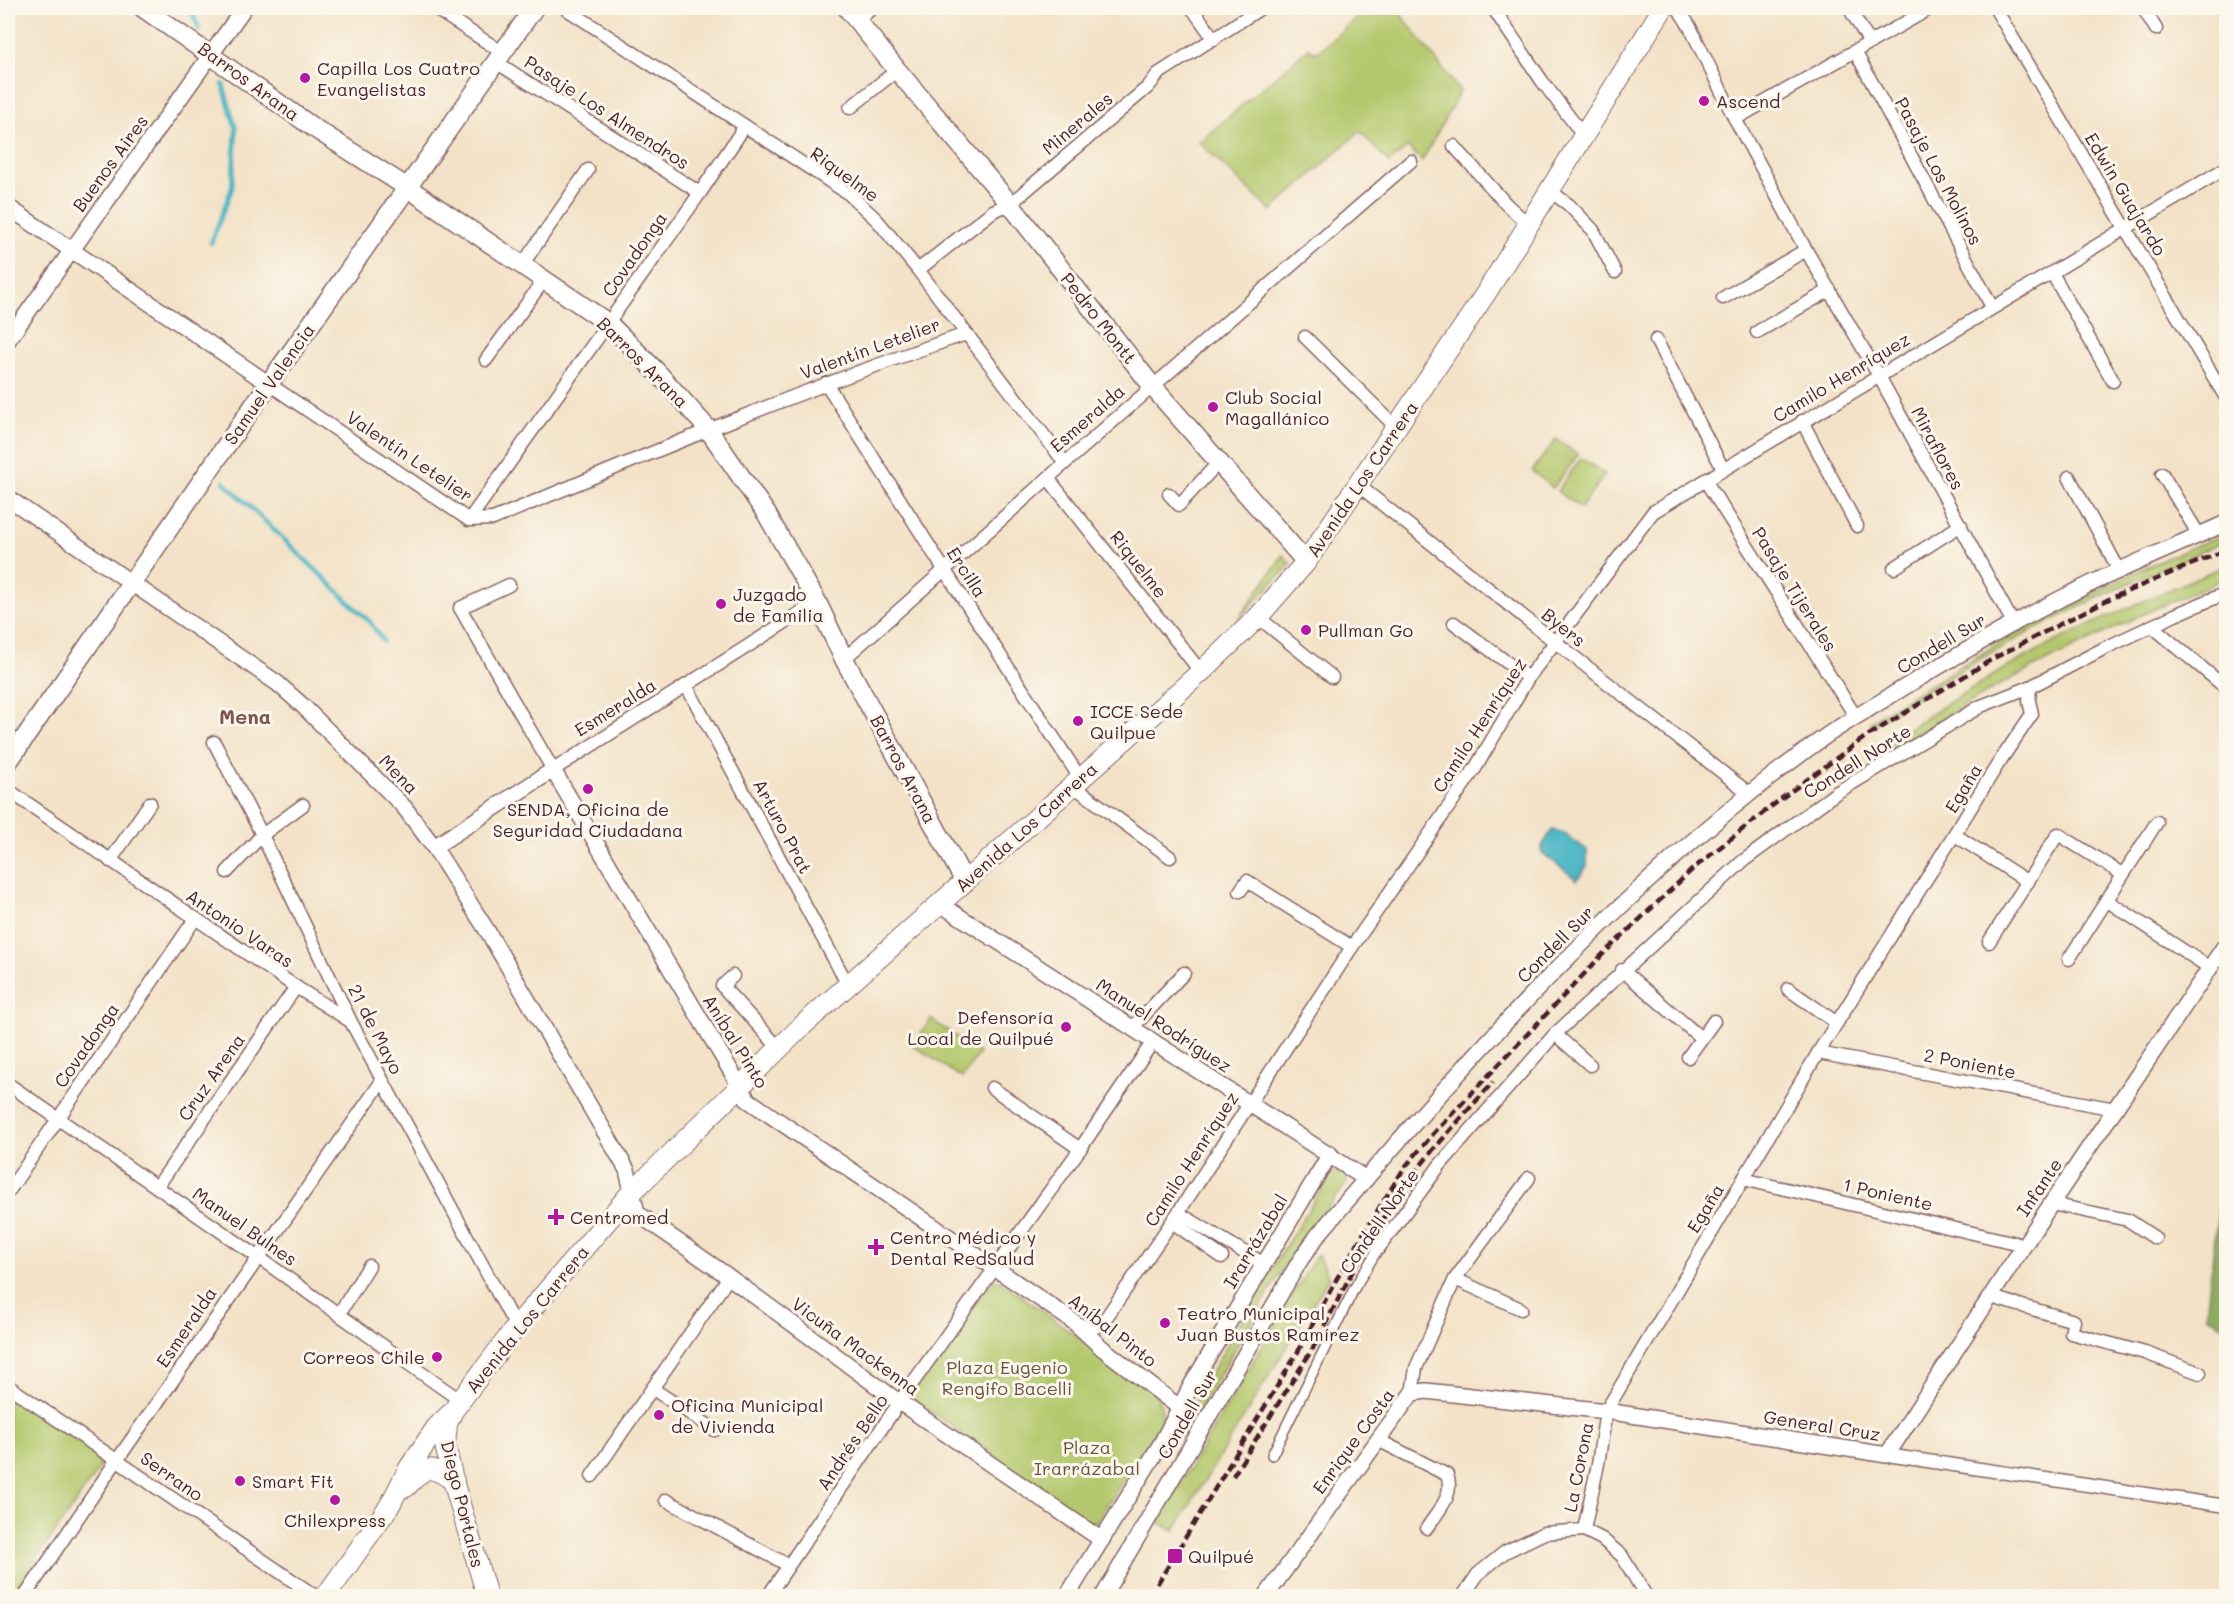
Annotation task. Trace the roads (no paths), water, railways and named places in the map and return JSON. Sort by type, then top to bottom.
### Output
[{"type":"main road","name":"Barros Arana","points":[[143,8],[212,54],[314,128],[408,188],[608,323],[656,371],[708,429],[766,513],[817,602],[844,659],[965,882]]},
{"type":"main road","name":"Samuel Valencia","points":[[8,762],[269,384],[534,8]]},
{"type":"main road","name":"Avenida Los Carrera","points":[[326,1596],[390,1504],[409,1468],[436,1428],[456,1407],[516,1327],[631,1193],[779,1048],[1201,672],[1258,617],[1306,562],[1484,297],[1663,8]]},
{"type":"main road","name":"Pedro Montt","points":[[853,14],[1010,204],[1153,387],[1306,562]]},
{"type":"main road","name":"Diego Portales","points":[[456,1407],[447,1424],[445,1440],[454,1481],[487,1596]]},
{"type":"main road","points":[[390,1504],[424,1470],[437,1470],[454,1481]]},
{"type":"street","name":"Buenos Aires","points":[[8,340],[244,8]]},
{"type":"street","name":"Pasaje Los Almendros","points":[[434,8],[499,57],[700,193]]},
{"type":"street","name":"Riquelme","points":[[565,8],[849,194],[878,220],[1065,463]]},
{"type":"street","points":[[853,14],[872,8]]},
{"type":"street","points":[[1192,8],[1214,39]]},
{"type":"street","name":"Minerales","points":[[918,270],[993,211],[1010,204],[1148,87],[1158,74],[1261,8]]},
{"type":"street","points":[[1493,8],[1542,81],[1583,135]]},
{"type":"street","name":"Miraflores","points":[[1678,8],[1806,250],[1879,376],[2013,623]]},
{"type":"street","points":[[1849,8],[1870,43]]},
{"type":"street","points":[[1735,119],[1931,8]]},
{"type":"street","name":"Edwin Guajardo","points":[[1995,8],[2226,398]]},
{"type":"street","points":[[2143,8],[2156,29]]},
{"type":"street","name":"Pasaje Los Molinos","points":[[1855,51],[1992,307]]},
{"type":"street","points":[[850,108],[897,70]]},
{"type":"street","name":"Covadonga","points":[[470,520],[700,193],[744,126]]},
{"type":"street","points":[[1454,146],[1507,205],[1528,224]]},
{"type":"street","name":"Esmeralda","points":[[844,659],[1411,161]]},
{"type":"street","name":"Camilo Henríquez","points":[[1074,1322],[1092,1328],[1101,1325],[1175,1218],[1352,947],[1476,767],[1528,678],[1653,512],[2226,168]]},
{"type":"street","points":[[522,265],[588,170]]},
{"type":"street","points":[[1549,190],[1569,205],[1593,230],[1615,272]]},
{"type":"street","name":"Valentín Letelier","points":[[8,207],[470,520],[493,519],[708,429],[826,383],[966,334]]},
{"type":"street","points":[[1723,298],[1806,250]]},
{"type":"street","points":[[2052,273],[2113,381]]},
{"type":"street","points":[[486,360],[544,280]]},
{"type":"street","points":[[1757,332],[1830,290]]},
{"type":"street","points":[[1305,337],[1396,428]]},
{"type":"street","points":[[1656,340],[1723,469]]},
{"type":"street","name":"Ercilla","points":[[826,383],[1076,782]]},
{"type":"street","points":[[1802,421],[1857,526]]},
{"type":"street","points":[[1169,494],[1179,505],[1218,463]]},
{"type":"street","points":[[2162,474],[2199,535]]},
{"type":"street","points":[[2070,477],[2119,570]]},
{"type":"street","name":"Riquelme","points":[[1048,478],[1201,672]]},
{"type":"street","name":"Pasaje Tijerales","points":[[1704,480],[1856,717]]},
{"type":"street","name":"Byers","points":[[1358,485],[1750,794]]},
{"type":"street","name":"Mena","points":[[8,498],[277,683],[404,807],[434,847],[488,932],[627,1170],[631,1193]]},
{"type":"street","name":"Condell Sur","points":[[1103,1596],[1301,1259],[1318,1235],[1513,1013],[1612,915],[1680,852],[1750,794],[1825,737],[1856,717],[2013,623],[2119,570],[2226,523]]},
{"type":"street","points":[[1894,568],[1961,525]]},
{"type":"street","name":"Aníbal Pinto","points":[[509,585],[460,608],[748,1101],[1074,1322],[1102,1348],[1180,1408]]},
{"type":"street","name":"Condell Norte","points":[[1272,1455],[1355,1287],[1378,1249],[1440,1165],[1555,1034],[1622,970],[1743,861],[1836,793],[1981,706],[2030,687],[2152,626],[2226,595]]},
{"type":"street","name":"Esmeralda","points":[[434,847],[817,602]]},
{"type":"street","points":[[1258,617],[1332,677]]},
{"type":"street","points":[[1454,623],[1528,678]]},
{"type":"street","points":[[2152,626],[2226,688]]},
{"type":"street","name":"Arturo Prat","points":[[686,685],[848,985]]},
{"type":"street","name":"Egaña","points":[[1606,1412],[1818,1053],[2032,714],[2029,701],[2030,687]]},
{"type":"street","name":"21 de Mayo","points":[[214,742],[262,835],[351,1022],[516,1327]]},
{"type":"street","points":[[1076,782],[1170,857]]},
{"type":"street","name":"Antonio Varas","points":[[8,790],[195,919],[351,1022]]},
{"type":"street","points":[[110,861],[150,803]]},
{"type":"street","points":[[227,872],[262,835],[303,805]]},
{"type":"street","points":[[2069,959],[2157,822]]},
{"type":"street","points":[[1989,942],[2058,834],[2122,874]]},
{"type":"street","points":[[1955,835],[2028,882]]},
{"type":"street","points":[[1240,891],[1247,881],[1352,947]]},
{"type":"street","points":[[2106,900],[2210,968]]},
{"type":"street","name":"Manuel Rodríguez","points":[[940,904],[1152,1043],[1366,1179]]},
{"type":"street","name":"Covadonga","points":[[8,1192],[195,919]]},
{"type":"street","name":"Infante","points":[[1887,1455],[2051,1204],[2226,944]]},
{"type":"street","points":[[1622,970],[1701,1038]]},
{"type":"street","points":[[1132,1028],[1184,973]]},
{"type":"street","points":[[733,976],[722,986],[779,1048]]},
{"type":"street","name":"Cruz Arena","points":[[157,1187],[296,987]]},
{"type":"street","points":[[1788,989],[1837,1023]]},
{"type":"street","points":[[1688,1058],[1714,1021]]},
{"type":"street","points":[[1555,1034],[1590,1065]]},
{"type":"street","name":"Andrés Bello","points":[[768,1596],[900,1402],[1080,1149],[1152,1043]]},
{"type":"street","name":"2 Poniente","points":[[1818,1053],[2115,1109]]},
{"type":"street","name":"Esmeralda","points":[[25,1596],[382,1081]]},
{"type":"street","name":"Manuel Bulnes","points":[[8,1084],[339,1314],[456,1407]]},
{"type":"street","points":[[992,1088],[1080,1149]]},
{"type":"street","name":"Irarrázabal","points":[[1067,1596],[1162,1442],[1192,1384],[1330,1154]]},
{"type":"street","name":"Enrique Costa","points":[[1266,1596],[1412,1393],[1416,1368],[1455,1279],[1529,1179]]},
{"type":"street","name":"1 Poniente","points":[[1743,1179],[2024,1245]]},
{"type":"street","name":"Vicuña Mackenna","points":[[631,1193],[637,1213],[900,1402],[1102,1540]]},
{"type":"street","points":[[2051,1204],[2127,1220],[2155,1238]]},
{"type":"street","points":[[1175,1218],[1222,1257]]},
{"type":"street","points":[[1175,1218],[1264,1264]]},
{"type":"street","points":[[339,1314],[369,1266]]},
{"type":"street","points":[[592,1476],[729,1277]]},
{"type":"street","points":[[1455,1279],[1521,1309]]},
{"type":"street","points":[[1991,1297],[2074,1321],[2071,1333],[2145,1353],[2200,1373]]},
{"type":"street","name":"Serrano","points":[[8,1386],[315,1596]]},
{"type":"street","points":[[653,1389],[715,1431]]},
{"type":"street","name":"General Cruz","points":[[1412,1393],[1426,1391],[1606,1412],[2226,1506]]},
{"type":"street","name":"La Corona","points":[[1584,1530],[1606,1412]]},
{"type":"street","points":[[1378,1440],[1447,1474],[1450,1484],[1448,1495],[1427,1528]]},
{"type":"street","points":[[666,1500],[788,1565]]},
{"type":"street","points":[[1464,1596],[1478,1574],[1505,1552],[1544,1533],[1584,1530],[1602,1539],[1622,1556],[1646,1596]]},
{"type":"water","points":[[1552,830],[1562,832],[1587,850],[1587,866],[1577,880],[1541,852]]},
{"type":"waterway","points":[[190,8],[199,29]]},
{"type":"waterway","points":[[211,243],[232,188],[236,129],[223,84]]},
{"type":"waterway","points":[[224,482],[370,622],[383,641]]},
{"type":"railway","points":[[1150,1596],[1299,1350],[1336,1280],[1405,1167],[1434,1133],[1603,954],[1694,868],[1782,798],[1864,738],[1994,658],[2109,599],[2226,550]]},
{"type":"railway","points":[[1233,1476],[1313,1348],[1365,1247],[1400,1192],[1432,1151],[1493,1082]]},
{"type":"place","name":"Capilla Los Cuatro Evangelistas","points":[[305,78]]},
{"type":"place","name":"Ascend","points":[[1704,101]]},
{"type":"place","name":"Club Social Magallánico","points":[[1213,407]]},
{"type":"place","name":"Juzgado de Familia","points":[[721,604]]},
{"type":"place","name":"Pullman Go","points":[[1306,630]]},
{"type":"place","name":"ICCE Sede Quilpue","points":[[1078,721]]},
{"type":"place","name":"SENDA, Oficina de Seguridad Ciudadana","points":[[588,789]]},
{"type":"place","name":"Defensoría Local de Quilpué","points":[[1066,1027]]},
{"type":"place","name":"Centromed","points":[[556,1217]]},
{"type":"place","name":"Centro Médico y Dental RedSalud","points":[[876,1247]]},
{"type":"place","name":"Teatro Municipal Juan Bustos Ramírez","points":[[1165,1323]]},
{"type":"place","name":"Correos Chile","points":[[437,1357]]},
{"type":"place","name":"Oficina Municipal de Vivienda","points":[[659,1415]]},
{"type":"place","name":"Smart Fit","points":[[240,1481]]},
{"type":"place","name":"Chilexpress","points":[[335,1500]]},
{"type":"place","name":"Quilpué","points":[[1175,1556]]},
{"type":"district","name":"Mena","points":[[245,716]]},
{"type":"park label","name":"Plaza Eugenio Rengifo Bacelli","points":[[1007,1377]]},
{"type":"park label","name":"Plaza Irarrázabal","points":[[1087,1457]]}]
